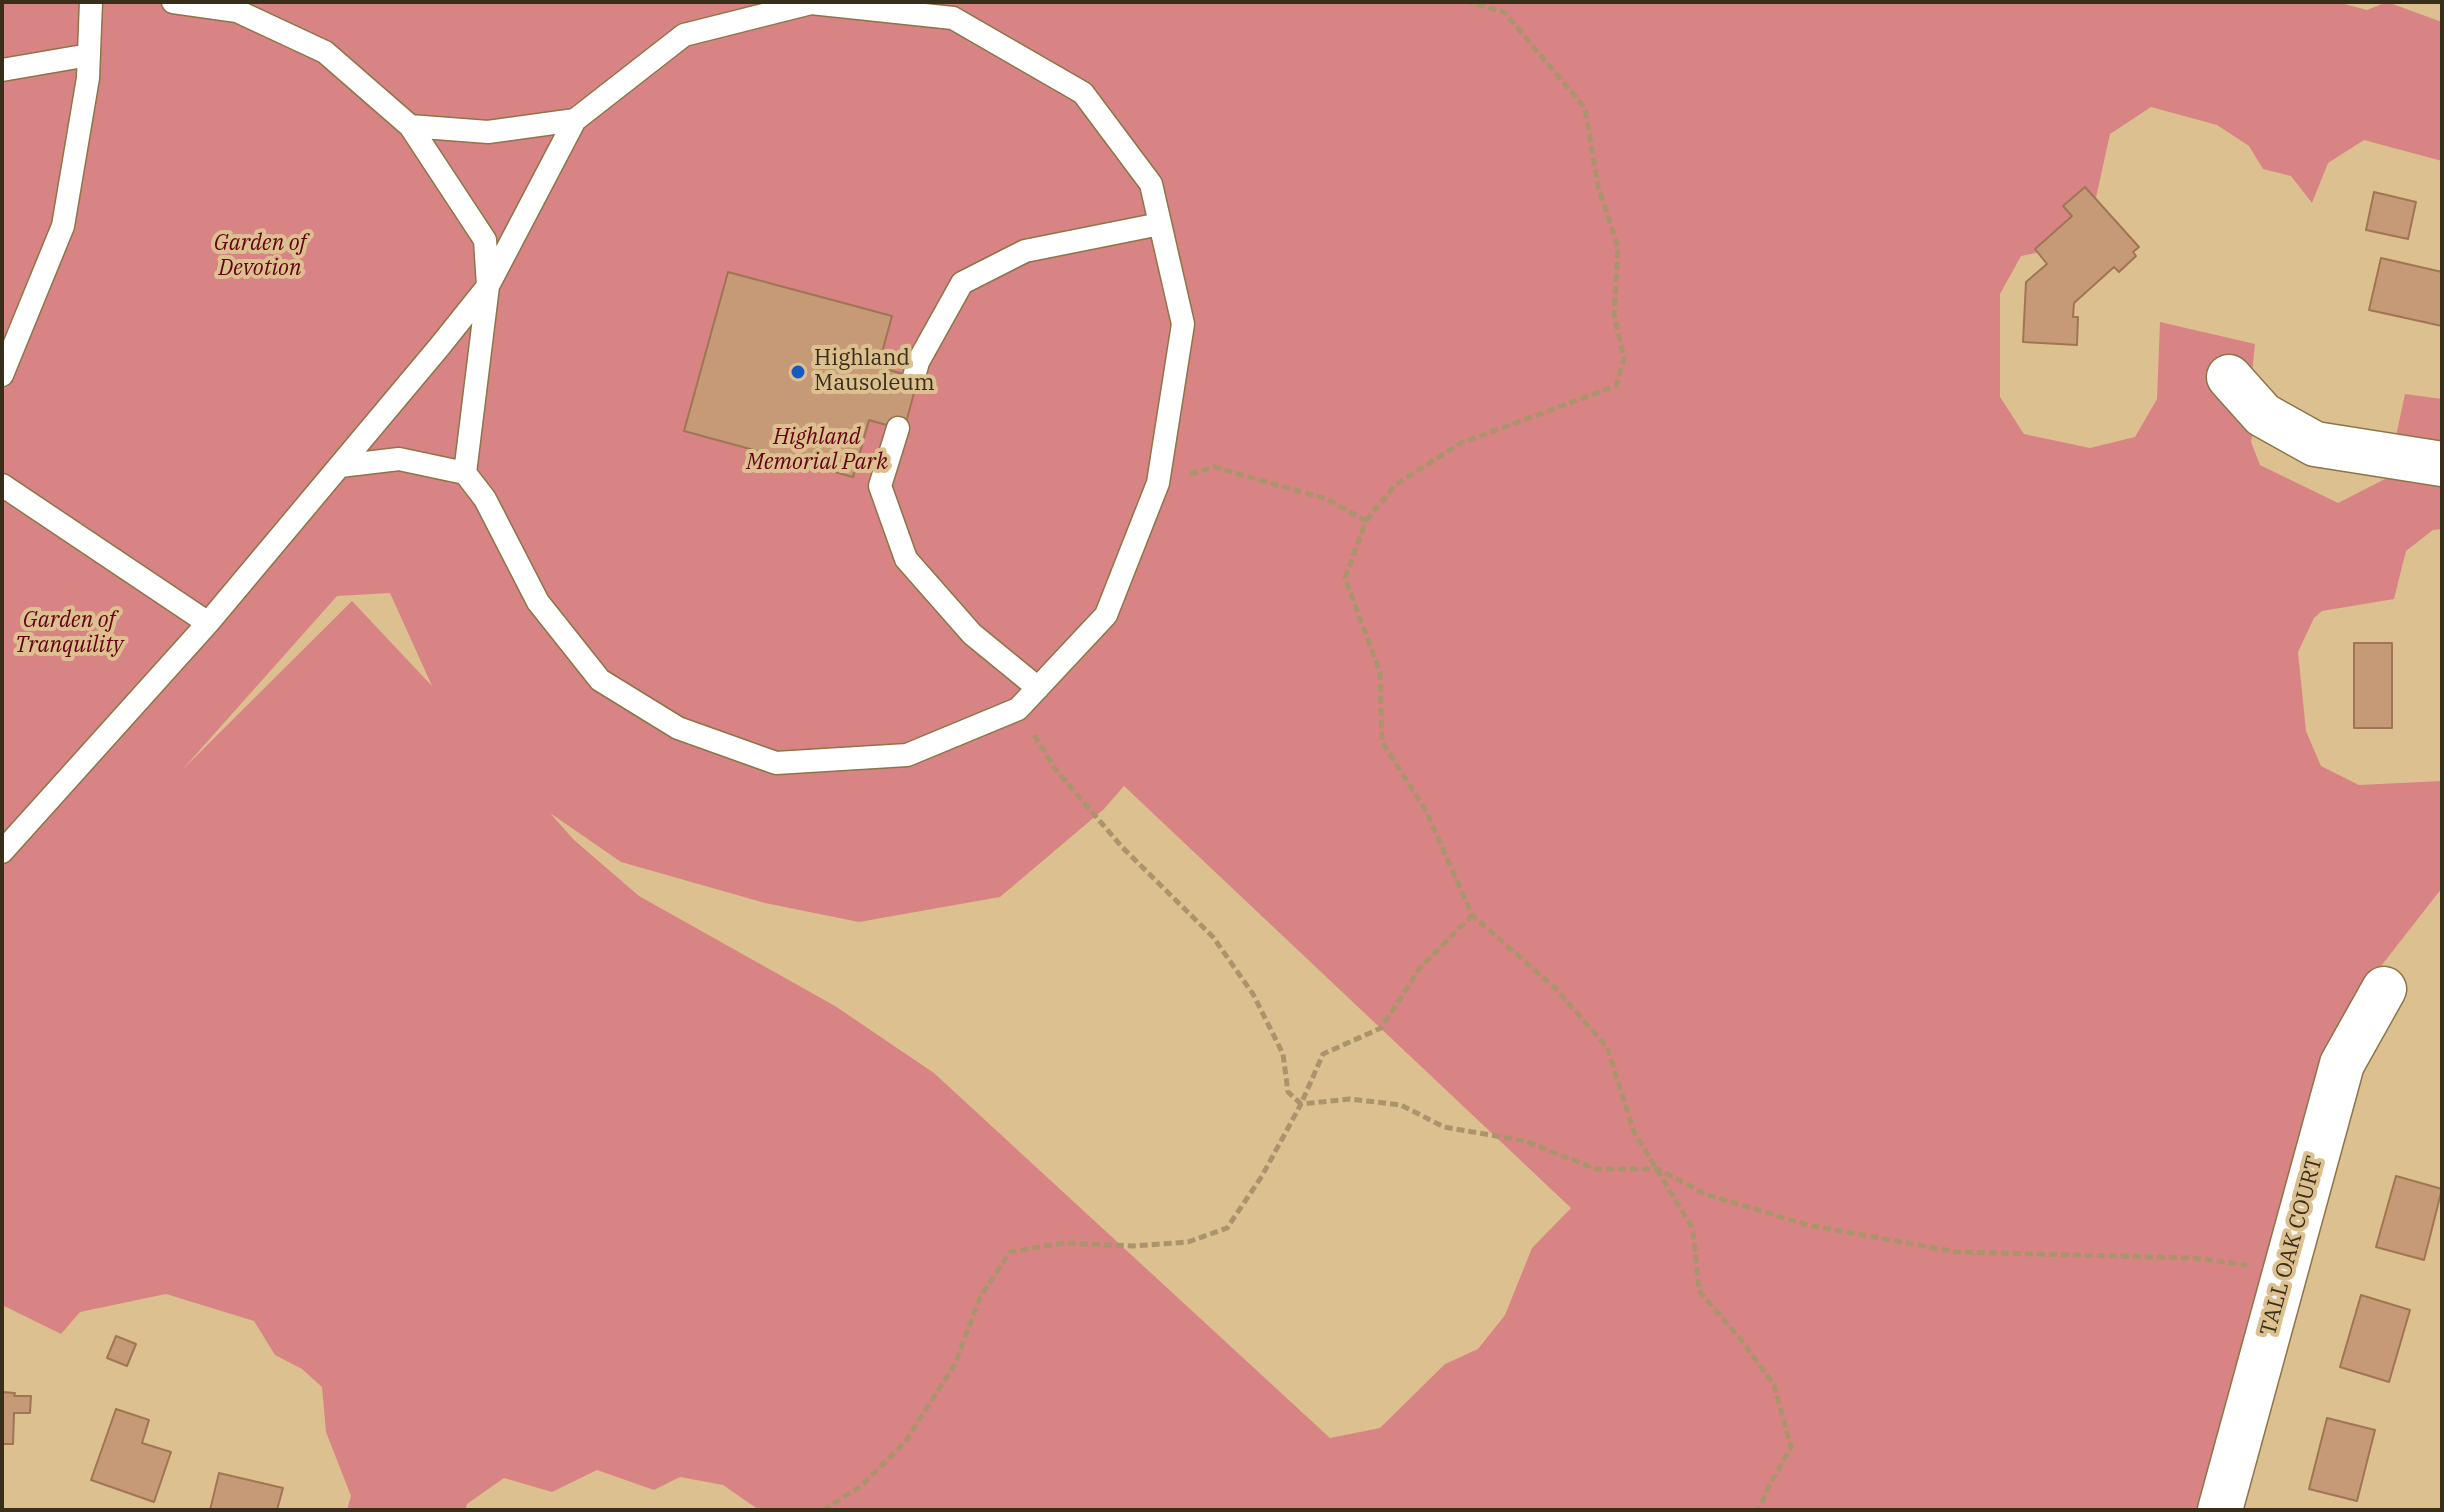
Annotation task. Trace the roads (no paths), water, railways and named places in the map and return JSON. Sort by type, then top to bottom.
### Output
[{"type":"street","points":[[2229,377],[2263,415],[2315,444],[2442,464]]},
{"type":"street","name":"TALL OAK COURT","points":[[2220,1510],[2342,1064],[2384,989]]},
{"type":"lane","points":[[2,375],[63,226],[88,78],[91,2]]},
{"type":"lane","points":[[173,2],[206,4],[237,11],[325,52],[410,126],[485,240],[488,286],[465,473]]},
{"type":"lane","points":[[2,852],[208,623],[488,286],[575,120],[684,35],[811,3],[953,18],[1083,93],[1151,184],[1183,324],[1158,483],[1106,615],[1018,709],[907,755],[776,763],[678,728],[600,680],[538,602],[485,499],[465,473],[399,459],[340,466]]},
{"type":"lane","points":[[2,70],[89,55]]},
{"type":"lane","points":[[410,126],[488,132],[575,120]]},
{"type":"lane","points":[[914,377],[918,362],[962,283],[1025,251],[1160,224]]},
{"type":"lane","points":[[898,428],[880,486],[906,559],[972,634],[1038,688]]},
{"type":"lane","points":[[2,485],[208,623]]},
{"type":"place","name":"Highland Mausoleum","points":[[798,372]]},
{"type":"park label","name":"Garden of Devotion","points":[[260,256]]},
{"type":"park label","name":"Highland Memorial Park","points":[[817,450]]},
{"type":"park label","name":"Garden of Tranquility","points":[[69,634]]}]
